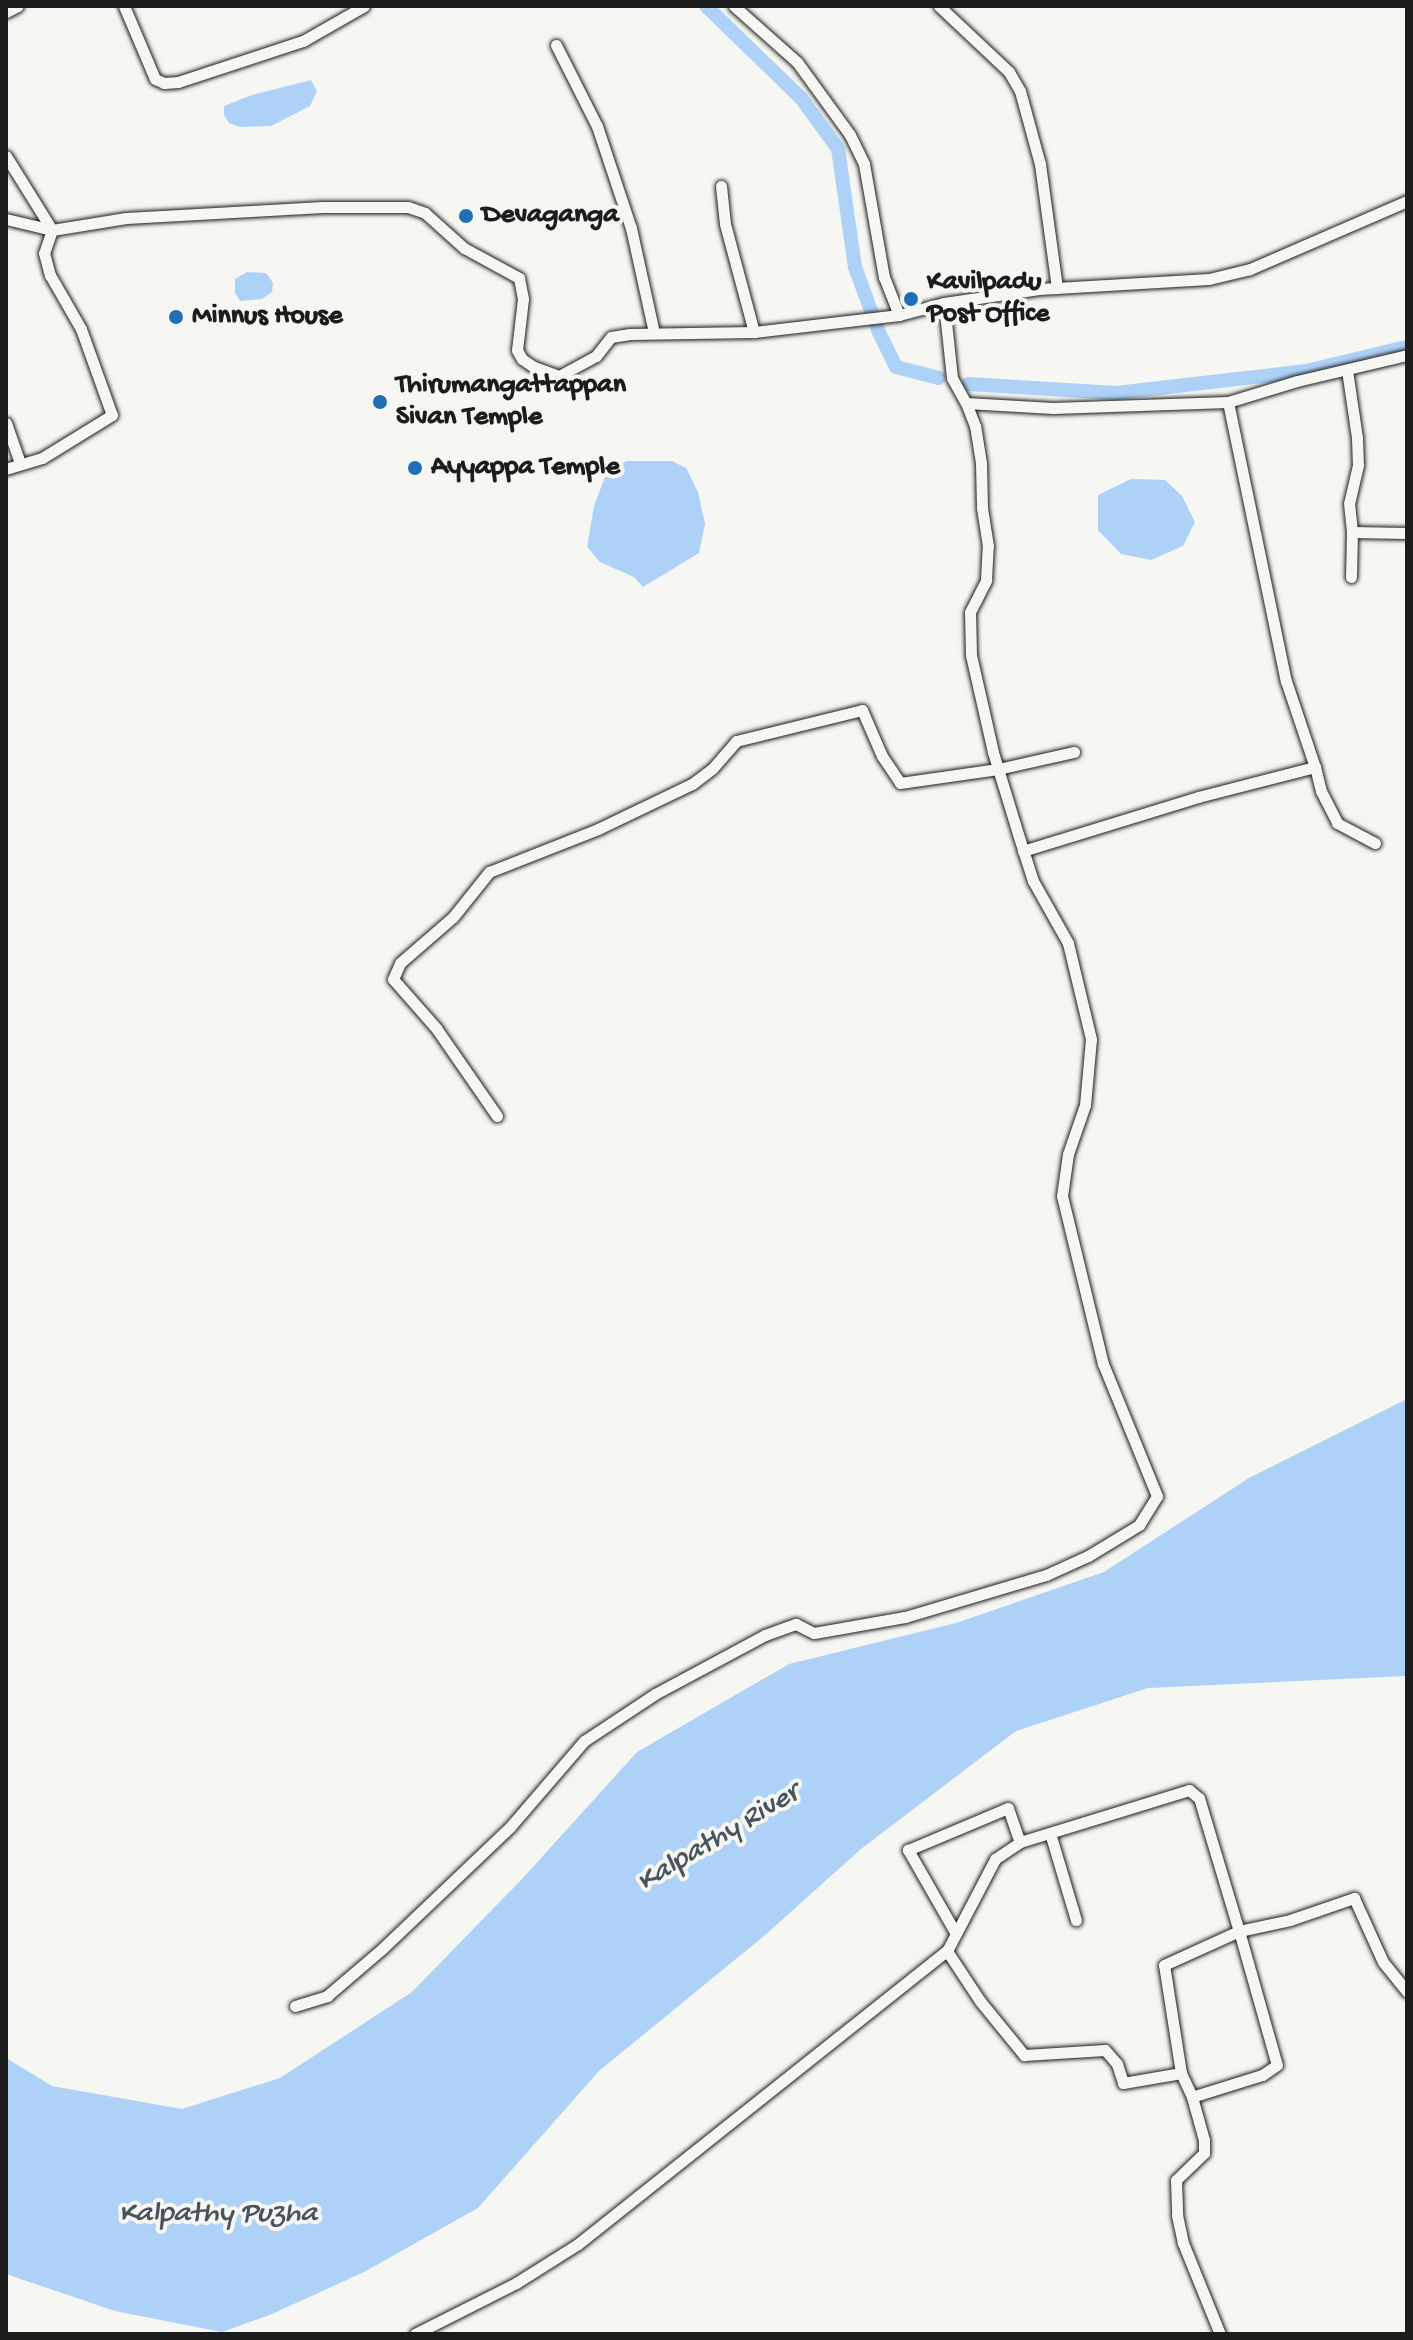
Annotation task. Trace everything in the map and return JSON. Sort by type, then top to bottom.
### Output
[{"type":"street","points":[[6,12],[18,6]]},
{"type":"street","points":[[124,6],[155,79],[164,83],[178,82],[303,41],[364,6]]},
{"type":"street","points":[[734,6],[797,62],[850,135],[864,164],[884,277],[899,315]]},
{"type":"street","points":[[939,6],[1009,72],[1020,91],[1040,164],[1057,288]]},
{"type":"street","points":[[556,45],[602,140],[631,228],[654,333]]},
{"type":"street","points":[[6,156],[52,230]]},
{"type":"street","points":[[721,186],[725,224],[754,332]]},
{"type":"street","points":[[6,219],[52,230],[126,218],[323,207],[408,207],[425,213],[464,248],[519,278],[523,299],[517,350],[522,359],[534,367],[559,376],[596,356],[611,337],[654,333],[754,332],[899,315],[944,303],[1057,288],[1151,285],[1209,279],[1250,269],[1407,201]]},
{"type":"street","points":[[6,469],[42,458],[112,415],[81,329],[50,275],[44,253],[52,230]]},
{"type":"street","points":[[295,2006],[327,1996],[383,1948],[510,1827],[584,1741],[655,1694],[786,1627],[796,1624],[814,1633],[905,1617],[1046,1575],[1088,1556],[1139,1525],[1157,1496],[1103,1364],[1062,1196],[1068,1154],[1085,1105],[1091,1039],[1068,943],[1033,881],[1023,851],[998,769],[971,655],[970,612],[986,580],[988,546],[975,426],[952,378],[944,303]]},
{"type":"street","points":[[966,403],[1053,408],[1228,402],[1407,355]]},
{"type":"street","points":[[1347,370],[1358,465],[1349,503],[1351,577]]},
{"type":"street","points":[[1228,402],[1286,681],[1321,791],[1337,823],[1375,843]]},
{"type":"street","points":[[6,423],[20,463]]},
{"type":"street","points":[[1352,532],[1407,533]]},
{"type":"street","points":[[497,1116],[436,1028],[393,979],[400,963],[453,917],[489,872],[598,829],[692,784],[712,769],[736,741],[862,710],[882,756],[900,783],[998,769],[1074,752]]},
{"type":"street","points":[[1023,851],[1198,797],[1315,767]]},
{"type":"street","points":[[415,2334],[516,2283],[578,2244],[947,1951],[995,1859],[1020,1842],[1189,1790],[1199,1798],[1277,2065],[1252,2079],[1192,2097]]},
{"type":"street","points":[[955,1932],[908,1850],[1008,1808],[1020,1842]]},
{"type":"street","points":[[1050,1833],[1076,1920]]},
{"type":"street","points":[[1220,2334],[1183,2243],[1177,2215],[1176,2180],[1204,2153],[1204,2140],[1192,2097],[1181,2073],[1164,1965],[1239,1931],[1290,1920],[1354,1898],[1383,1962],[1407,1992]]},
{"type":"street","points":[[947,1951],[980,2001],[1024,2055],[1105,2050],[1117,2064],[1123,2083],[1181,2073]]},
{"type":"water","points":[[311,80],[317,91],[310,106],[271,126],[240,127],[229,123],[224,115],[224,106],[252,95]]},
{"type":"water","points":[[247,272],[266,273],[273,283],[272,292],[262,299],[240,301],[235,293],[235,279]]},
{"type":"water","points":[[626,461],[672,461],[686,468],[698,492],[705,524],[699,553],[643,587],[634,577],[600,562],[587,547],[594,506],[606,474]]},
{"type":"water","points":[[1131,479],[1165,480],[1182,496],[1195,522],[1183,546],[1151,560],[1121,554],[1098,530],[1098,495]]},
{"type":"water","name":"Kalpathy Puzha","points":[[1407,1399],[1407,1676],[1148,1688],[1016,1731],[861,1849],[764,1936],[599,2071],[478,2208],[364,2272],[272,2314],[222,2332],[115,2311],[6,2274],[6,2058],[52,2086],[182,2109],[280,2078],[412,1992],[522,1879],[637,1752],[789,1664],[956,1623],[1104,1572],[1249,1478]]},
{"type":"waterway","points":[[706,6],[801,98],[838,149],[855,267],[878,330],[896,367],[939,378]]},
{"type":"waterway","points":[[968,384],[1116,393],[1306,371],[1407,347]]},
{"type":"place","name":"Devaganga","points":[[466,216]]},
{"type":"place","name":"Kavilpadu Post Office","points":[[911,299]]},
{"type":"place","name":"Minnus House","points":[[176,317]]},
{"type":"place","name":"Thirumangattappan Sivan Temple","points":[[380,402]]},
{"type":"place","name":"Ayyappa Temple","points":[[415,468]]},
{"type":"water label","name":"Kalpathy River","points":[[719,1839]]}]
